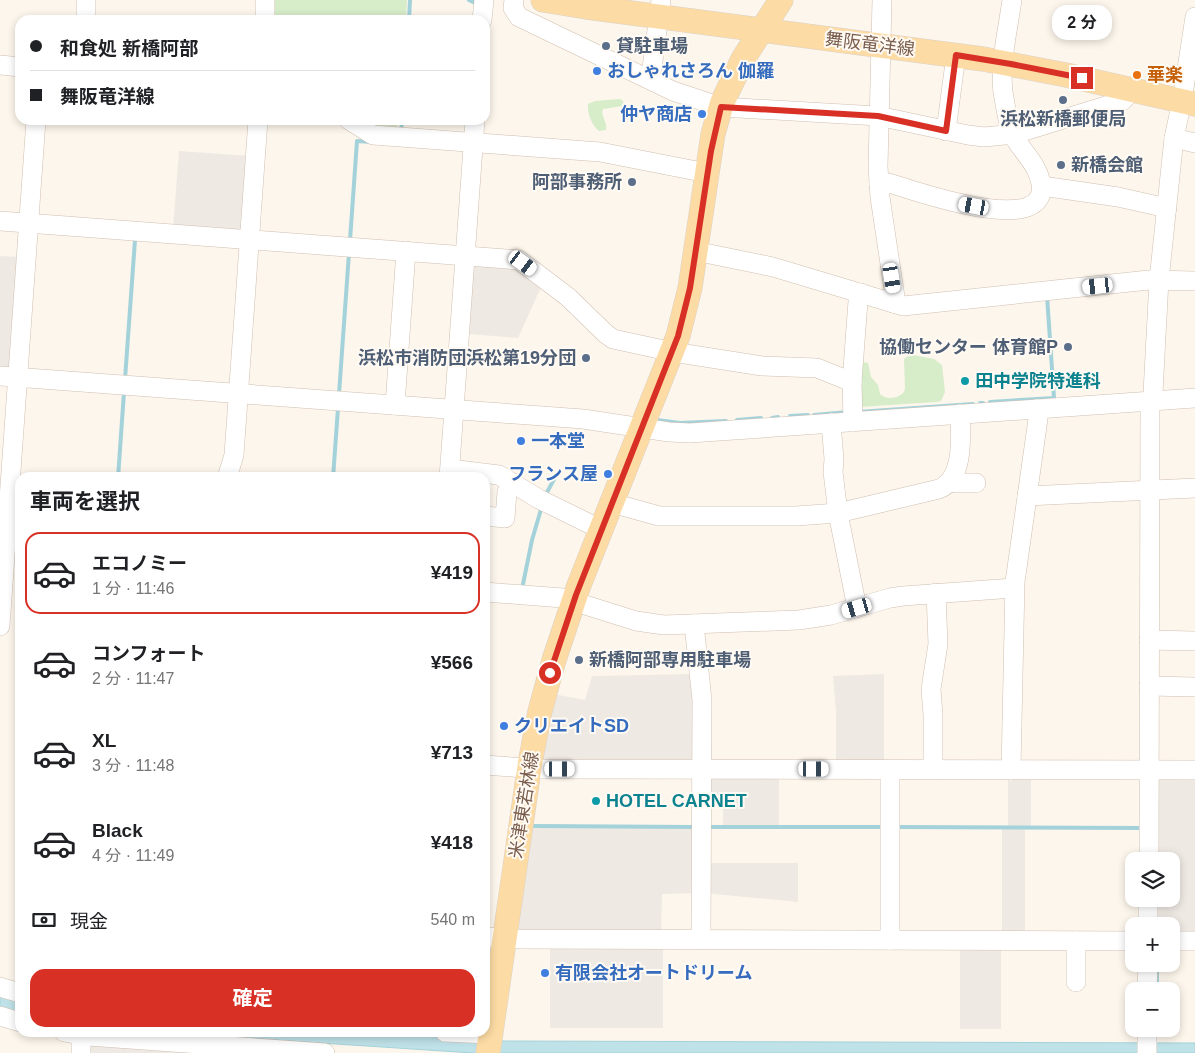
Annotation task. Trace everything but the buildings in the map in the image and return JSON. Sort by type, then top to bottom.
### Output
[{"type":"main road","name":"舞阪竜洋線","points":[[543,0],[660,8],[762,30],[956,55],[1004,63],[1189,103]]},
{"type":"main road","name":"米津東若林線","points":[[490,1041],[495,938],[540,711],[549,677],[574,601],[673,352],[686,304],[707,173],[721,107],[735,73],[781,0]]},
{"type":"street","points":[[86,0],[86,15]]},
{"type":"street","points":[[265,0],[265,15]]},
{"type":"street","points":[[482,15],[484,0]]},
{"type":"street","points":[[514,0],[513,8],[519,16],[682,95],[721,107],[878,116],[946,131],[984,136],[1012,134],[1122,101],[1126,97],[1128,89]]},
{"type":"street","points":[[882,0],[878,116],[879,184],[895,297],[893,303]]},
{"type":"street","points":[[879,184],[889,183],[955,203],[1000,209],[1019,209],[1032,204],[1038,199],[1042,186],[1031,159],[1012,134],[1002,90],[1012,0]]},
{"type":"street","points":[[646,78],[652,68],[660,8]]},
{"type":"street","points":[[1149,852],[1151,401],[1159,280],[1174,138],[1189,103],[1195,17]]},
{"type":"street","points":[[946,131],[956,55]]},
{"type":"street","points":[[0,66],[15,67]]},
{"type":"street","points":[[0,626],[8,559],[9,377],[29,223],[36,125]]},
{"type":"street","points":[[229,472],[234,455],[258,125]]},
{"type":"street","points":[[357,125],[373,135],[600,152],[707,173]]},
{"type":"street","points":[[450,472],[475,125]]},
{"type":"street","points":[[1174,138],[1195,143]]},
{"type":"street","points":[[1042,186],[1106,195],[1166,208]]},
{"type":"street","points":[[0,221],[519,260],[568,297],[609,337],[673,352],[762,366],[817,368],[852,382]]},
{"type":"street","points":[[395,405],[406,251]]},
{"type":"street","points":[[696,251],[773,267],[903,306],[1159,280],[1195,281]]},
{"type":"street","points":[[853,422],[852,382],[858,301],[861,293]]},
{"type":"street","points":[[9,377],[583,419],[685,433],[1195,398]]},
{"type":"street","points":[[1012,770],[1014,588],[1038,419],[1037,409]]},
{"type":"street","points":[[612,504],[659,516],[796,516],[838,513],[938,489],[951,480],[958,464],[960,414]]},
{"type":"street","points":[[831,423],[834,459],[833,472],[838,513],[857,608]]},
{"type":"street","points":[[490,475],[498,475],[539,499],[602,530]]},
{"type":"street","points":[[951,480],[955,483],[976,483]]},
{"type":"street","points":[[490,516],[505,518],[507,492],[513,483]]},
{"type":"street","points":[[1027,496],[1195,488]]},
{"type":"street","points":[[490,592],[563,598],[645,623],[664,625],[799,620],[831,615],[890,598],[1014,588]]},
{"type":"street","points":[[933,770],[933,715],[930,689],[938,644],[936,593]]},
{"type":"street","points":[[694,624],[702,700],[701,940]]},
{"type":"street","points":[[1149,640],[1195,641]]},
{"type":"street","points":[[1149,686],[1195,687]]},
{"type":"street","points":[[490,765],[529,768],[1195,770]]},
{"type":"street","points":[[890,770],[890,940]]},
{"type":"street","points":[[495,938],[1125,941]]},
{"type":"street","points":[[1076,941],[1076,982]]},
{"type":"street","points":[[1180,941],[1195,941]]},
{"type":"street","points":[[0,987],[15,992]]},
{"type":"street","points":[[0,1016],[15,1020]]},
{"type":"street","points":[[470,1037],[490,1041]]},
{"type":"street","points":[[77,1038],[325,1053]]},
{"type":"shaded area","points":[[179,151],[251,156],[245,233],[173,228]]},
{"type":"shaded area","points":[[0,256],[21,257],[13,368],[0,369]]},
{"type":"shaded area","points":[[473,264],[515,267],[542,285],[518,338],[468,334]]},
{"type":"shaded area","points":[[695,674],[698,760],[542,763],[553,694],[585,700],[592,676]]},
{"type":"shaded area","points":[[884,674],[884,764],[836,764],[836,712],[833,676]]},
{"type":"shaded area","points":[[704,775],[779,775],[779,826],[723,826],[723,803],[704,803]]},
{"type":"shaded area","points":[[1158,775],[1195,775],[1195,936],[1180,936],[1180,917],[1158,917],[1158,907],[1180,907],[1180,852],[1158,852]]},
{"type":"shaded area","points":[[1008,776],[1031,776],[1031,827],[1008,827]]},
{"type":"shaded area","points":[[531,827],[698,828],[698,893],[662,894],[661,935],[516,934]]},
{"type":"shaded area","points":[[1002,828],[1025,829],[1025,936],[1002,935]]},
{"type":"shaded area","points":[[704,863],[798,863],[798,902],[704,893]]},
{"type":"shaded area","points":[[550,944],[663,944],[663,1028],[550,1028]]},
{"type":"shaded area","points":[[960,945],[1001,945],[1001,1029],[960,1029]]},
{"type":"shaded area","points":[[86,1040],[191,1047],[191,1053],[86,1053]]},
{"type":"green space","points":[[272,0],[407,0],[406,15],[272,15]]},
{"type":"green space","points":[[619,99],[624,103],[622,106],[603,109],[602,114],[606,130],[599,131],[590,119],[588,104],[595,101]]},
{"type":"green space","points":[[373,125],[398,125],[393,131]]},
{"type":"green space","points":[[913,355],[934,359],[942,365],[945,392],[941,401],[860,407],[861,362],[868,363],[871,377],[878,385],[880,394],[892,398],[904,392],[904,359]]},
{"type":"water","points":[[0,994],[15,998],[15,1012],[0,1008]]},
{"type":"water","points":[[230,1037],[437,1037],[497,1041],[1195,1043],[1195,1053],[473,1053]]},
{"type":"waterway","points":[[409,15],[410,0]]},
{"type":"waterway","points":[[469,0],[475,3]]},
{"type":"waterway","points":[[401,133],[402,125]]},
{"type":"waterway","points":[[350,240],[357,141],[371,142]]},
{"type":"waterway","points":[[125,379],[135,240]]},
{"type":"waterway","points":[[339,394],[349,253]]},
{"type":"waterway","points":[[990,402],[1054,398],[1047,296]]},
{"type":"waterway","points":[[118,472],[124,392]]},
{"type":"waterway","points":[[858,412],[973,404]]},
{"type":"waterway","points":[[333,472],[338,408]]},
{"type":"waterway","points":[[814,415],[848,412]]},
{"type":"waterway","points":[[790,416],[808,415]]},
{"type":"waterway","points":[[772,418],[778,417]]},
{"type":"waterway","points":[[737,420],[761,418]]},
{"type":"waterway","points":[[657,420],[680,423],[726,421]]},
{"type":"waterway","points":[[545,496],[558,472]]},
{"type":"waterway","points":[[522,589],[532,540],[542,506]]},
{"type":"waterway","points":[[533,826],[695,827]]},
{"type":"waterway","points":[[708,827],[886,827]]},
{"type":"waterway","points":[[895,827],[1143,828]]},
{"type":"waterway","points":[[1157,972],[1157,982]]},
{"type":"place","name":"貸駐車場","points":[[606,46]]},
{"type":"place","name":"おしゃれさろん 伽羅","points":[[597,71]]},
{"type":"place","name":"華楽","points":[[1137,75]]},
{"type":"place","name":"浜松新橋郵便局","points":[[1063,100]]},
{"type":"place","name":"仲ヤ商店","points":[[702,114]]},
{"type":"place","name":"新橋会館","points":[[1061,165]]},
{"type":"place","name":"阿部事務所","points":[[632,182]]},
{"type":"place","name":"協働センター 体育館P","points":[[1068,347]]},
{"type":"place","name":"浜松市消防団浜松第19分団","points":[[586,358]]},
{"type":"place","name":"田中学院特進科","points":[[965,381]]},
{"type":"place","name":"一本堂","points":[[521,441]]},
{"type":"place","name":"フランス屋","points":[[608,474]]},
{"type":"place","name":"新橋阿部専用駐車場","points":[[579,660]]},
{"type":"place","name":"クリエイトSD","points":[[504,726]]},
{"type":"place","name":"HOTEL CARNET","points":[[596,801]]},
{"type":"place","name":"有限会社オートドリーム","points":[[545,973]]},
{"type":"route","points":[[550,673],[576,595],[667,367],[683,320],[690,288],[714,134],[721,107],[878,116],[946,131],[956,55],[1082,78]]}]
